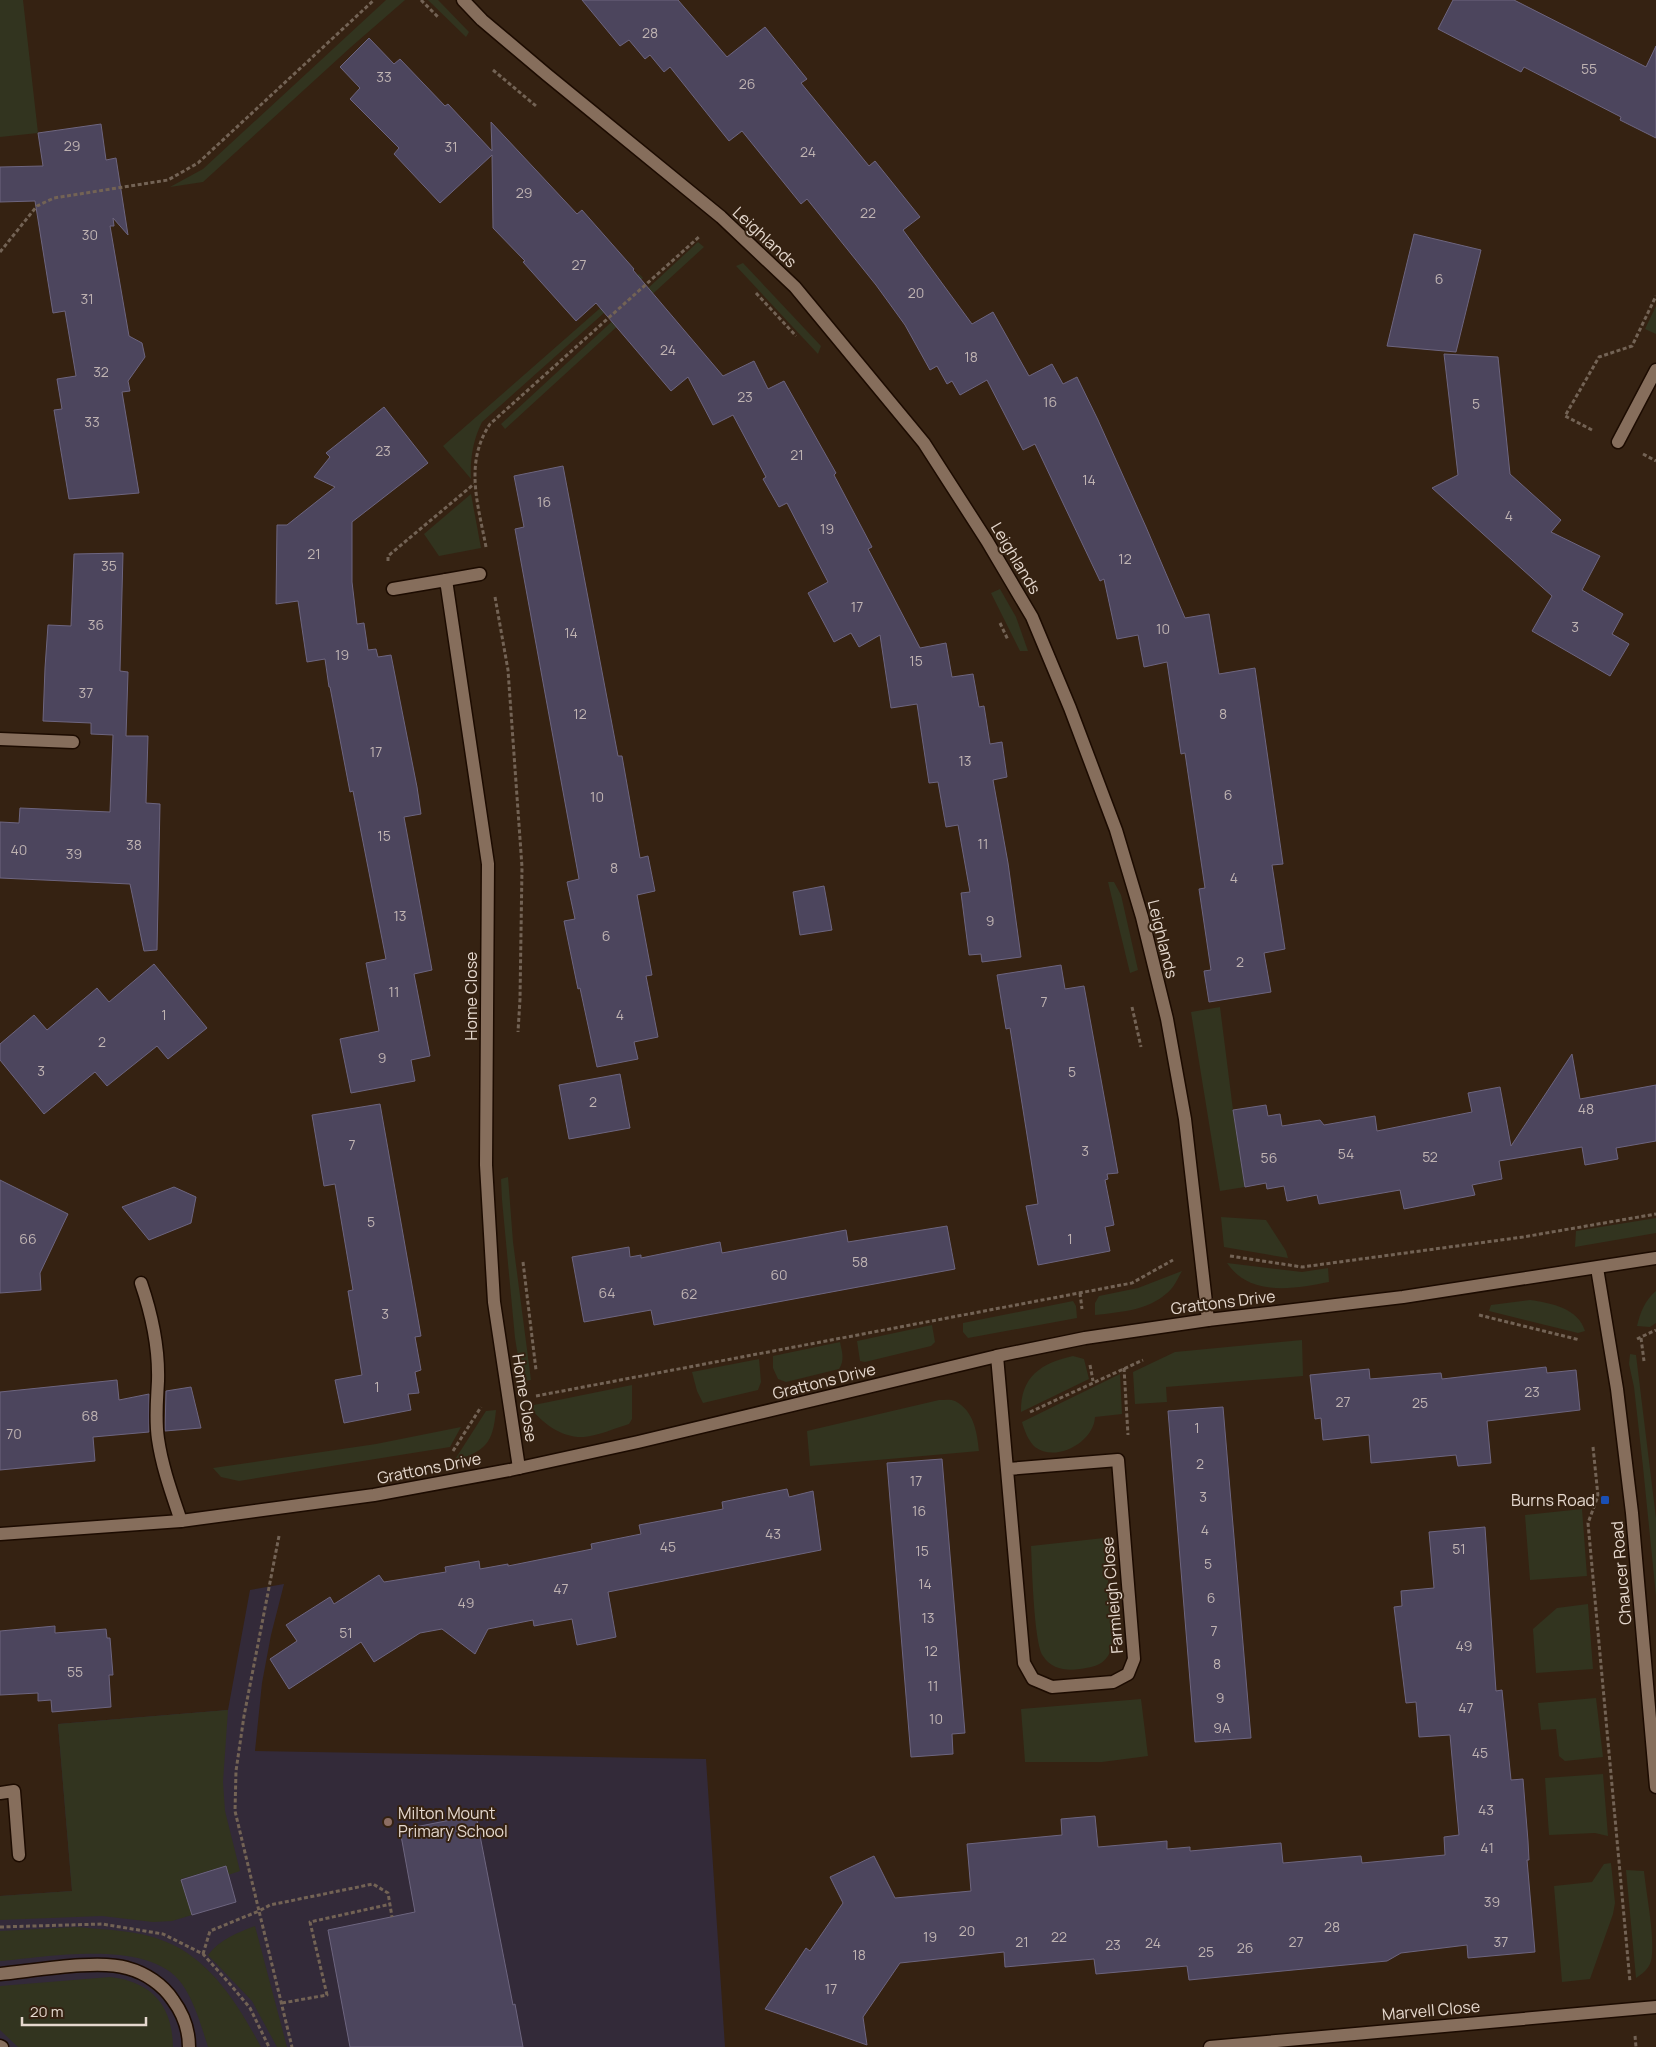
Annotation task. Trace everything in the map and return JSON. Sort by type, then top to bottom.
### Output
[{"type":"street","name":"Leighlands","points":[[463,0],[482,20],[721,217],[795,287],[924,443],[987,541],[1032,617],[1070,708],[1116,830],[1142,917],[1167,1019],[1185,1119],[1208,1320]]},
{"type":"street","points":[[1618,442],[1656,370]]},
{"type":"street","points":[[393,589],[480,574]]},
{"type":"street","name":"Home Close","points":[[446,580],[488,864],[486,1165],[494,1302],[519,1468]]},
{"type":"street","points":[[0,739],[73,742]]},
{"type":"street","name":"Grattons Drive","points":[[0,1534],[181,1521],[284,1508],[432,1485],[638,1442],[997,1356],[1086,1338],[1208,1320],[1404,1296],[1656,1258]]},
{"type":"street","name":"Chaucer Road","points":[[1597,1268],[1617,1389],[1651,1671],[1656,1787]]},
{"type":"street","points":[[141,1283],[152,1315],[157,1352],[158,1381],[155,1410],[158,1440],[165,1472],[181,1521]]},
{"type":"street","name":"Farmleigh Close","points":[[997,1356],[1024,1663],[1033,1679],[1052,1687],[1113,1682],[1128,1674],[1134,1659],[1118,1460]]},
{"type":"street","points":[[1008,1469],[1118,1460]]},
{"type":"street","points":[[0,1792],[14,1791],[19,1855]]},
{"type":"street","points":[[0,1974],[96,1965],[126,1967],[149,1977],[168,1993],[182,2012],[189,2033],[189,2047]]},
{"type":"street","name":"Marvell Close","points":[[1210,2047],[1656,2006]]},
{"type":"path","points":[[0,252],[37,206],[54,198],[168,180],[198,163],[374,0]]},
{"type":"path","points":[[421,0],[440,19]]},
{"type":"path","points":[[488,65],[510,86],[539,108]]},
{"type":"path","points":[[480,574],[490,571],[474,484],[477,450],[490,424],[721,217]]},
{"type":"path","points":[[691,231],[706,243]]},
{"type":"path","points":[[753,289],[798,338]]},
{"type":"path","points":[[1656,296],[1632,346],[1599,357],[1565,416],[1656,461]]},
{"type":"path","points":[[393,589],[388,556],[474,484]]},
{"type":"path","points":[[997,616],[1009,641]]},
{"type":"path","points":[[1132,1006],[1142,1052]]},
{"type":"path","points":[[432,1485],[481,1407],[1132,1283],[1174,1259],[1201,1252],[1302,1267],[1523,1236],[1656,1214]]},
{"type":"path","points":[[1478,1315],[1580,1340],[1582,1350],[1641,1338],[1656,1330]]},
{"type":"path","points":[[1004,1427],[1040,1406],[1150,1357]]},
{"type":"path","points":[[1118,1460],[1129,1459],[1124,1368]]},
{"type":"path","points":[[1592,1438],[1598,1496],[1588,1523],[1636,2047]]},
{"type":"path","points":[[284,1508],[244,1716],[236,1771],[235,1810],[292,2047]]},
{"type":"path","points":[[203,1954],[210,1931],[270,1905],[373,1884],[388,1893],[392,1917]]},
{"type":"path","points":[[282,2003],[327,1995],[310,1922],[391,1904]]},
{"type":"path","points":[[250,2008],[269,2047]]},
{"type":"shaded area","name":"Milton Mount Primary School","points":[[284,1584],[271,1635],[262,1683],[255,1751],[706,1759],[725,2047],[0,2047],[0,1896],[72,1891],[58,1724],[228,1710],[250,1590]]},
{"type":"green space","points":[[0,0],[23,0],[38,133],[0,137]]},
{"type":"green space","points":[[386,0],[405,0],[203,182],[170,187],[203,169]]},
{"type":"green space","points":[[428,0],[438,0],[469,32],[466,37]]},
{"type":"green space","points":[[698,242],[704,247],[505,429],[501,424]]},
{"type":"green space","points":[[743,263],[821,346],[818,354],[736,266]]},
{"type":"green space","points":[[639,274],[643,278],[482,422],[473,450],[471,479],[443,446]]},
{"type":"green space","points":[[1656,306],[1656,334],[1645,329]]},
{"type":"green space","points":[[471,494],[481,548],[439,556],[424,534]]},
{"type":"green space","points":[[1000,589],[1016,617],[1028,651],[1020,651],[991,593]]},
{"type":"green space","points":[[1108,882],[1114,882],[1121,895],[1138,970],[1130,973]]},
{"type":"green space","points":[[1220,1007],[1245,1187],[1220,1191],[1191,1012]]},
{"type":"green space","points":[[508,1177],[513,1242],[531,1380],[522,1381],[515,1338],[502,1200],[501,1179]]},
{"type":"green space","points":[[1221,1217],[1266,1220],[1286,1251],[1288,1258],[1224,1247]]},
{"type":"green space","points":[[1656,1218],[1656,1233],[1575,1247],[1576,1231]]},
{"type":"green space","points":[[1227,1263],[1302,1272],[1328,1268],[1329,1282],[1287,1288],[1260,1286],[1237,1274]]},
{"type":"green space","points":[[1182,1271],[1172,1288],[1156,1301],[1136,1309],[1095,1315],[1095,1303],[1099,1296],[1138,1288]]},
{"type":"green space","points":[[1656,1291],[1656,1323],[1650,1327],[1637,1326],[1644,1307]]},
{"type":"green space","points":[[1530,1300],[1563,1308],[1576,1317],[1585,1331],[1578,1333],[1489,1311],[1491,1305]]},
{"type":"green space","points":[[1073,1301],[1076,1306],[1077,1318],[968,1338],[963,1332],[963,1323]]},
{"type":"green space","points":[[932,1325],[935,1342],[931,1346],[865,1362],[860,1361],[857,1341]]},
{"type":"green space","points":[[1302,1340],[1303,1376],[1166,1387],[1167,1402],[1135,1404],[1133,1372],[1175,1352]]},
{"type":"green space","points":[[840,1342],[842,1359],[839,1369],[786,1382],[778,1379],[773,1368],[773,1356]]},
{"type":"green space","points":[[1630,1354],[1636,1355],[1656,1518],[1656,1596],[1634,1387],[1629,1364]]},
{"type":"green space","points":[[1073,1356],[1084,1359],[1089,1379],[1021,1412],[1024,1389],[1035,1374],[1051,1363]]},
{"type":"green space","points":[[759,1359],[761,1382],[758,1390],[703,1403],[697,1391],[692,1372]]},
{"type":"green space","points":[[1120,1374],[1122,1414],[1095,1417],[1093,1426],[1081,1442],[1063,1451],[1053,1453],[1033,1445],[1027,1436],[1022,1422]]},
{"type":"green space","points":[[632,1385],[632,1419],[629,1424],[601,1434],[576,1437],[560,1432],[546,1424],[529,1406]]},
{"type":"green space","points":[[939,1400],[953,1400],[966,1410],[976,1429],[979,1451],[810,1466],[807,1431]]},
{"type":"green space","points":[[496,1410],[493,1431],[486,1444],[473,1454],[454,1461],[486,1411]]},
{"type":"green space","points":[[461,1427],[450,1447],[239,1481],[221,1477],[213,1468],[376,1444]]},
{"type":"green space","points":[[1582,1509],[1587,1576],[1530,1580],[1525,1515]]},
{"type":"green space","points":[[1104,1538],[1114,1644],[1108,1656],[1098,1665],[1075,1670],[1059,1668],[1050,1664],[1043,1656],[1037,1636],[1031,1546]]},
{"type":"green space","points":[[1588,1604],[1593,1669],[1536,1673],[1533,1629],[1557,1608]]},
{"type":"green space","points":[[1596,1698],[1603,1757],[1565,1761],[1559,1756],[1556,1729],[1541,1730],[1538,1703]]},
{"type":"green space","points":[[1141,1699],[1148,1756],[1102,1762],[1025,1762],[1021,1709]]},
{"type":"green space","points":[[228,1710],[223,1782],[225,1811],[240,1871],[228,1875],[226,1866],[181,1879],[192,1915],[172,1921],[153,1922],[102,1916],[0,1920],[0,1896],[72,1891],[58,1724]]},
{"type":"green space","points":[[1603,1774],[1608,1836],[1595,1833],[1549,1835],[1545,1778]]},
{"type":"green space","points":[[1611,1863],[1615,1903],[1613,1914],[1590,1979],[1562,1982],[1554,1886],[1592,1882],[1604,1864]]},
{"type":"green space","points":[[1626,1870],[1644,1871],[1652,1930],[1650,1964],[1636,1978]]},
{"type":"green space","points":[[255,1926],[287,2047],[277,2047],[252,2001],[208,1955],[223,1941]]},
{"type":"green space","points":[[77,1927],[121,1931],[154,1937],[180,1949],[209,1971],[222,1985],[261,2047],[208,2047],[187,1991],[167,1970],[147,1960],[123,1955],[70,1954],[0,1961],[0,1931]]},
{"type":"green space","points":[[110,1977],[137,1984],[157,1998],[169,2019],[173,2047],[18,2047],[0,2030],[0,1986]]},
{"type":"building","points":[[582,0],[678,0],[727,57],[765,27],[807,79],[801,83],[869,166],[875,161],[920,217],[903,230],[972,324],[993,312],[1029,376],[1052,364],[1063,384],[1077,377],[1146,527],[1185,618],[1209,614],[1219,674],[1255,668],[1283,864],[1272,865],[1285,949],[1264,953],[1271,992],[1209,1002],[1204,971],[1211,970],[1199,889],[1205,888],[1185,753],[1181,754],[1167,662],[1144,667],[1138,635],[1117,639],[1104,579],[1100,581],[1035,444],[1023,450],[987,380],[960,395],[952,381],[947,384],[937,366],[930,370],[905,325],[876,285],[807,199],[801,204],[742,131],[729,141],[670,67],[664,72],[650,55],[645,59],[629,40],[620,46]]},
{"type":"building","points":[[1453,0],[1514,0],[1646,67],[1656,46],[1656,138],[1620,120],[1621,117],[1524,67],[1521,72],[1438,29]]},
{"type":"building","points":[[369,38],[394,64],[400,59],[445,106],[448,104],[492,151],[491,122],[577,214],[582,210],[723,376],[754,361],[768,389],[784,381],[836,473],[834,475],[872,547],[868,549],[920,648],[946,643],[952,677],[973,674],[979,707],[984,706],[990,744],[1002,742],[1007,777],[993,780],[1008,863],[1021,957],[982,962],[981,954],[969,955],[961,893],[970,892],[958,825],[946,827],[938,782],[929,783],[917,704],[891,708],[880,635],[859,647],[851,633],[834,642],[808,593],[828,582],[787,503],[779,507],[763,479],[766,477],[733,415],[713,425],[688,377],[671,391],[596,303],[576,321],[523,262],[525,261],[493,228],[492,155],[440,203],[394,154],[399,148],[350,99],[360,88],[340,67]]},
{"type":"building","points":[[101,124],[106,160],[116,158],[128,235],[113,218],[114,226],[110,226],[129,336],[142,343],[145,357],[128,381],[130,391],[122,392],[139,493],[69,499],[54,410],[62,409],[57,379],[76,376],[65,311],[53,313],[35,201],[0,202],[0,167],[43,166],[38,133]]},
{"type":"building","points":[[1414,234],[1481,250],[1456,352],[1387,346]]},
{"type":"building","points":[[1444,354],[1498,357],[1510,474],[1561,520],[1551,532],[1600,556],[1582,590],[1623,614],[1612,634],[1629,644],[1610,676],[1532,631],[1552,596],[1432,488],[1458,475]]},
{"type":"building","points":[[384,407],[428,463],[352,522],[352,582],[357,624],[364,623],[368,650],[376,649],[378,657],[391,655],[417,787],[421,814],[404,817],[432,970],[414,974],[430,1056],[411,1060],[415,1081],[351,1093],[340,1039],[379,1031],[366,963],[386,959],[353,791],[350,792],[325,659],[307,662],[298,601],[276,604],[277,525],[287,525],[335,487],[314,477],[330,457],[326,453]]},
{"type":"building","points":[[563,466],[618,756],[622,756],[640,858],[648,856],[655,891],[637,895],[652,975],[646,976],[658,1037],[634,1042],[638,1059],[597,1067],[564,921],[575,919],[567,882],[579,879],[515,529],[524,527],[514,476]]},
{"type":"building","points":[[123,553],[120,671],[128,672],[126,736],[148,736],[146,803],[160,804],[157,950],[144,951],[130,884],[0,878],[0,822],[19,823],[20,808],[110,812],[113,735],[91,734],[91,723],[43,721],[45,668],[48,625],[71,626],[74,554]]},
{"type":"building","points":[[824,886],[832,930],[800,935],[793,892]]},
{"type":"building","points":[[154,964],[207,1028],[168,1059],[157,1046],[107,1086],[95,1072],[44,1114],[0,1060],[0,1044],[34,1015],[47,1030],[97,988],[109,1002]]},
{"type":"building","points":[[1061,965],[1065,989],[1084,986],[1118,1173],[1107,1174],[1108,1179],[1105,1180],[1114,1225],[1105,1227],[1110,1251],[1038,1265],[1026,1206],[1038,1204],[1010,1028],[1006,1029],[997,975]]},
{"type":"building","points":[[1572,1054],[1580,1099],[1656,1085],[1656,1141],[1616,1148],[1618,1159],[1585,1165],[1582,1147],[1499,1161],[1502,1179],[1472,1185],[1475,1195],[1404,1209],[1400,1190],[1319,1204],[1317,1195],[1287,1201],[1284,1186],[1267,1189],[1266,1183],[1245,1187],[1233,1110],[1266,1105],[1268,1116],[1280,1114],[1282,1126],[1320,1120],[1324,1125],[1375,1116],[1377,1131],[1472,1112],[1468,1093],[1500,1087],[1511,1146]]},
{"type":"building","points":[[620,1074],[630,1128],[569,1139],[559,1085]]},
{"type":"building","points":[[380,1104],[421,1336],[415,1337],[421,1370],[415,1372],[419,1393],[408,1394],[411,1410],[344,1423],[335,1380],[362,1375],[348,1291],[353,1290],[335,1184],[324,1186],[312,1115]]},
{"type":"building","points":[[0,1180],[68,1214],[40,1273],[41,1290],[0,1293]]},
{"type":"building","points":[[174,1187],[196,1197],[191,1223],[149,1240],[122,1207]]},
{"type":"building","points":[[947,1226],[955,1269],[654,1325],[651,1310],[584,1322],[572,1257],[629,1247],[630,1257],[641,1255],[641,1258],[720,1242],[722,1253],[846,1230],[848,1242]]},
{"type":"building","points":[[1546,1367],[1547,1373],[1576,1370],[1580,1410],[1487,1421],[1491,1463],[1458,1466],[1456,1455],[1371,1463],[1369,1435],[1323,1440],[1321,1418],[1315,1419],[1310,1375],[1369,1369],[1370,1379],[1441,1373],[1442,1379]]},
{"type":"building","points":[[117,1380],[119,1400],[149,1394],[149,1432],[93,1437],[95,1461],[0,1470],[0,1392]]},
{"type":"building","points":[[191,1387],[201,1428],[165,1431],[166,1391]]},
{"type":"building","points":[[1223,1407],[1251,1738],[1195,1742],[1168,1411]]},
{"type":"building","points":[[942,1459],[965,1733],[952,1734],[953,1754],[911,1757],[887,1463]]},
{"type":"building","points":[[787,1489],[789,1497],[813,1491],[821,1550],[608,1592],[616,1637],[577,1645],[572,1619],[534,1626],[533,1620],[488,1629],[475,1654],[442,1629],[420,1633],[374,1662],[361,1642],[289,1689],[270,1659],[297,1641],[286,1625],[330,1597],[334,1604],[379,1575],[384,1582],[446,1572],[445,1567],[479,1561],[480,1569],[508,1564],[508,1566],[592,1549],[591,1544],[641,1534],[639,1525],[723,1509],[722,1502]]},
{"type":"building","points":[[1485,1527],[1496,1691],[1502,1690],[1511,1780],[1523,1779],[1529,1860],[1527,1860],[1535,1952],[1468,1958],[1467,1945],[1401,1953],[1387,1961],[1189,1980],[1187,1966],[1096,1974],[1094,1959],[1005,1967],[1004,1952],[900,1963],[863,2017],[867,2045],[765,2009],[806,1948],[810,1951],[843,1903],[830,1877],[874,1856],[895,1898],[971,1891],[967,1844],[1062,1835],[1061,1819],[1095,1816],[1098,1847],[1167,1841],[1167,1849],[1190,1847],[1190,1851],[1281,1843],[1283,1863],[1361,1856],[1362,1863],[1445,1855],[1444,1837],[1459,1835],[1450,1735],[1419,1737],[1416,1702],[1406,1703],[1394,1607],[1402,1606],[1401,1591],[1434,1588],[1429,1532]]},
{"type":"building","points":[[55,1626],[55,1633],[106,1629],[107,1638],[110,1638],[113,1675],[109,1675],[111,1707],[52,1712],[51,1700],[38,1701],[38,1693],[0,1695],[0,1631]]},
{"type":"building","points":[[476,1815],[523,2047],[350,2047],[328,1930],[415,1912],[400,1830]]},
{"type":"building","points":[[226,1866],[236,1902],[192,1915],[181,1880]]},
{"type":"place","name":"Burns Road","points":[[1605,1500]]},
{"type":"place","name":"Milton Mount Primary School","points":[[388,1822]]}]
